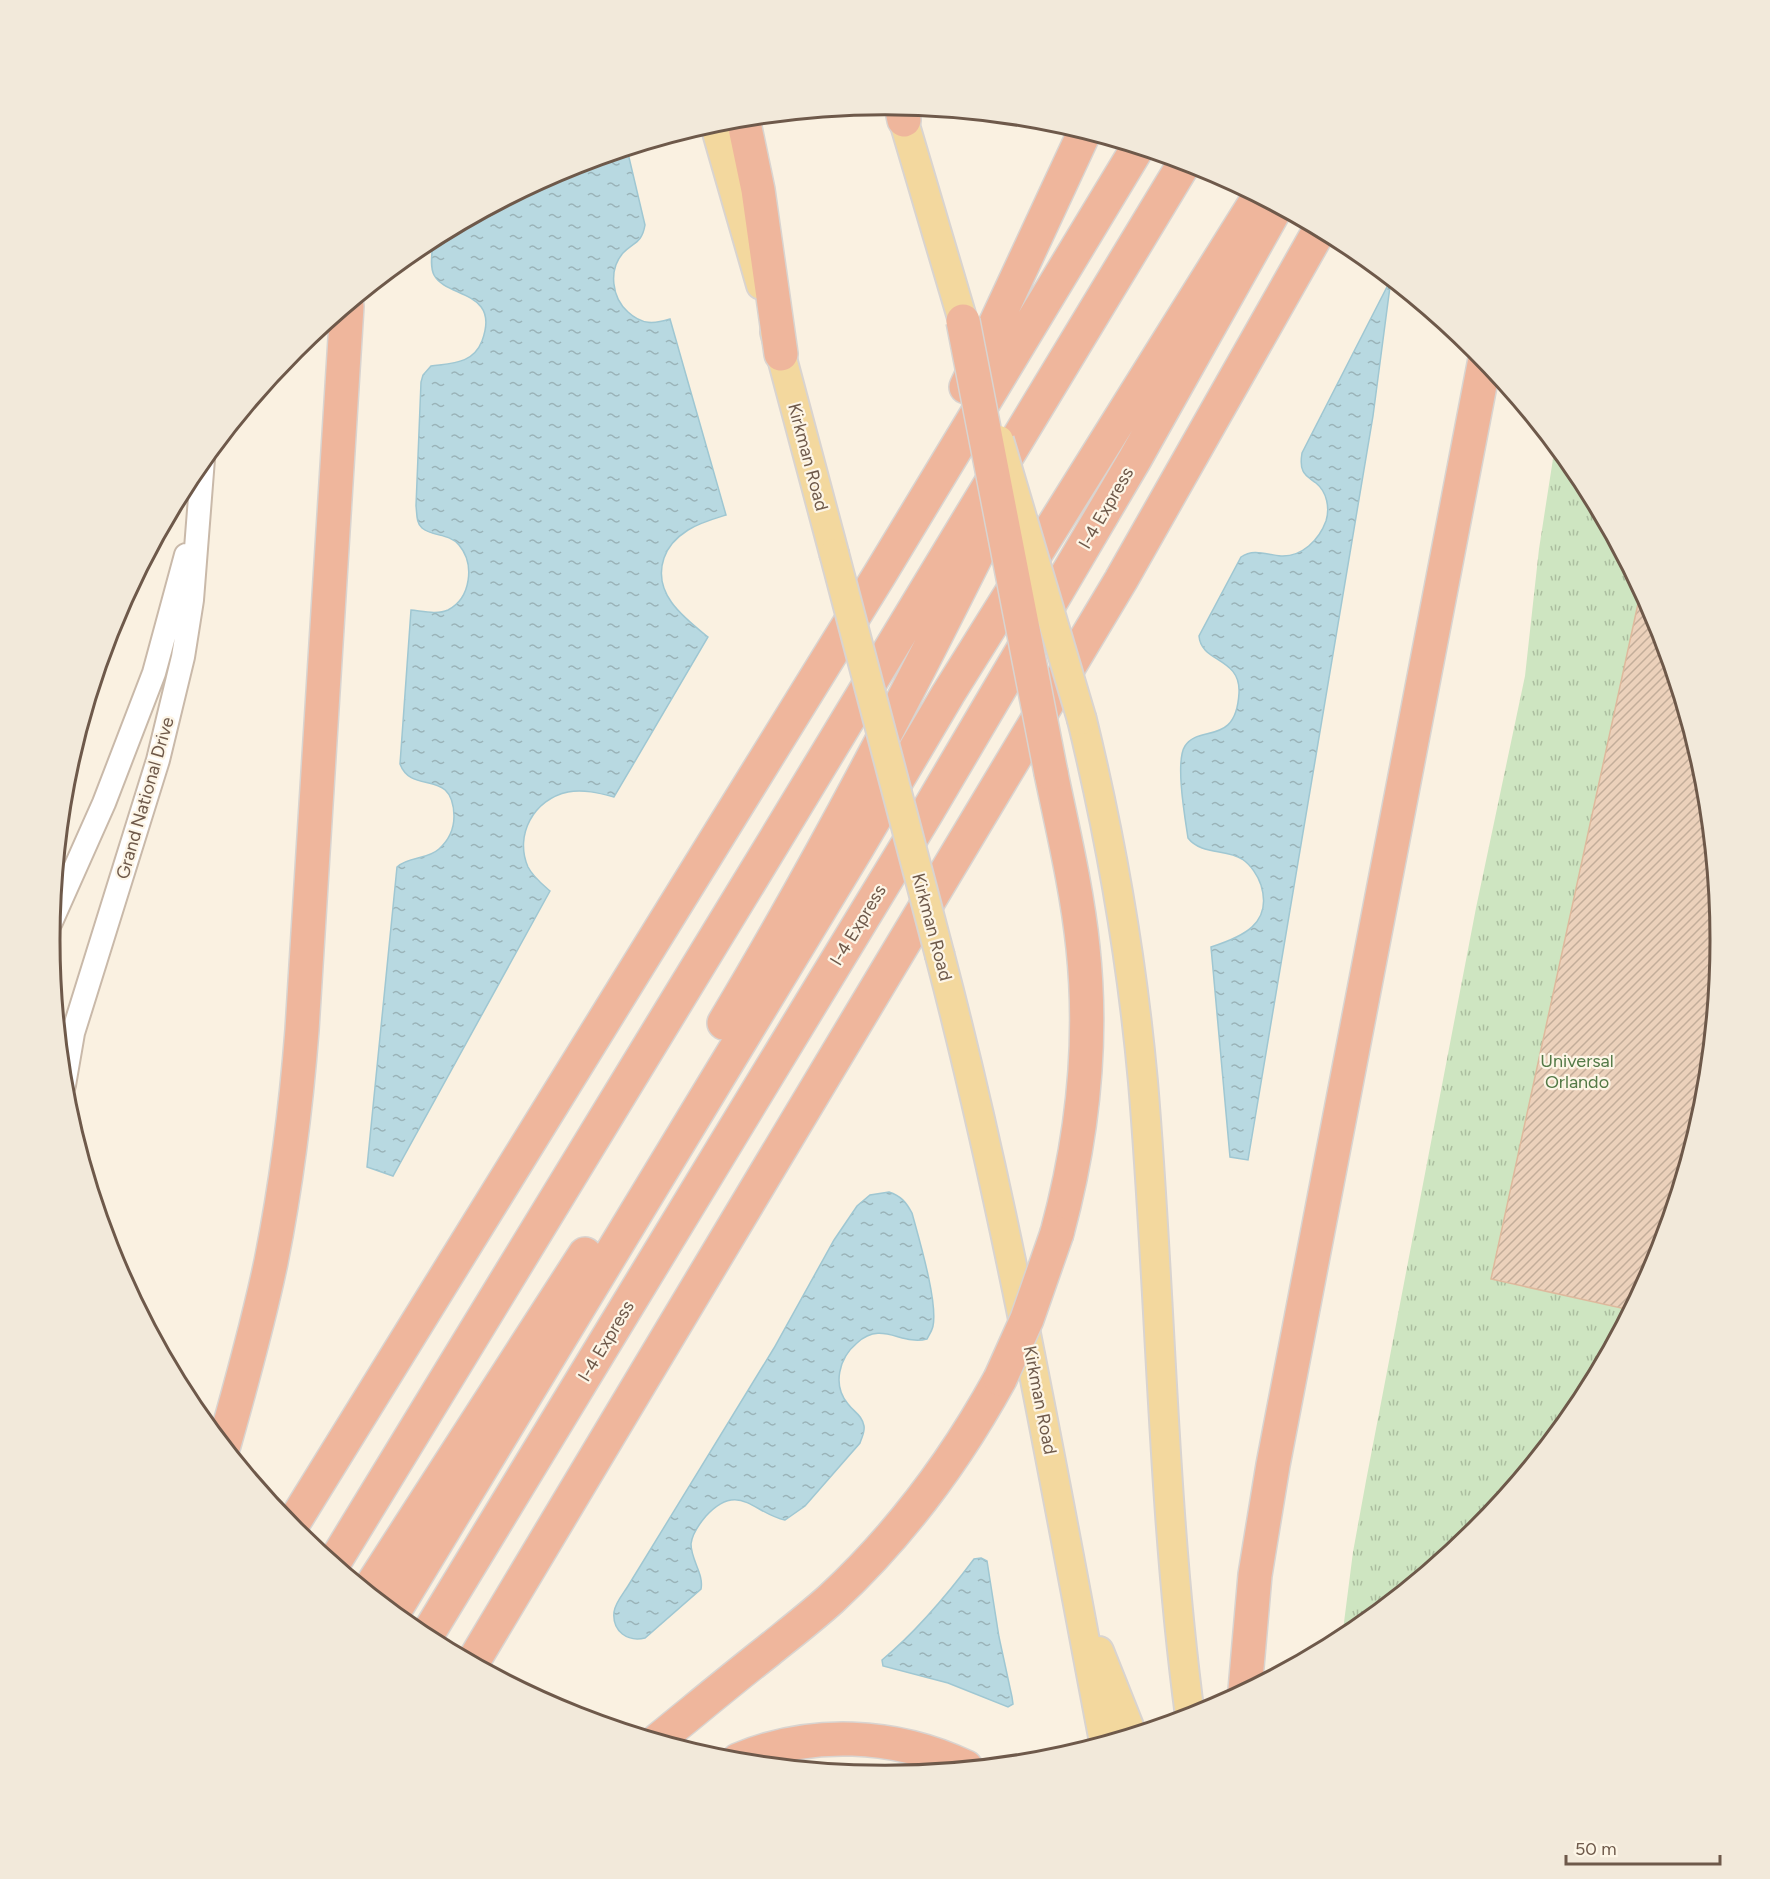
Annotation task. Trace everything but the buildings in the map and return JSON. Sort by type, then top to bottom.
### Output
[{"type":"highway","points":[[745,127],[758,190],[781,354]]},
{"type":"highway","points":[[880,574],[1081,139]]},
{"type":"highway","points":[[297,1517],[880,574],[1134,153]]},
{"type":"highway","points":[[338,1557],[1180,169]]},
{"type":"highway","points":[[398,1605],[856,850],[948,694],[1255,203]]},
{"type":"highway","name":"I-4 Express","points":[[432,1628],[926,814],[1135,459],[1273,212]]},
{"type":"highway","points":[[476,1656],[1103,609],[1316,236]]},
{"type":"highway","points":[[372,1585],[596,1236],[768,950],[895,718],[1114,278]]},
{"type":"highway","points":[[226,1437],[270,1264],[296,1099],[346,315]]},
{"type":"highway","points":[[665,1734],[829,1601],[869,1562],[936,1482],[972,1428],[1000,1379],[1027,1319],[1057,1233],[1068,1191],[1078,1135],[1086,1060],[1085,966],[1078,911],[963,321]]},
{"type":"highway","points":[[1246,1681],[1255,1575],[1273,1464],[1483,372]]},
{"type":"highway","points":[[759,1754],[792,1744],[825,1740],[860,1740],[908,1747],[953,1761]]},
{"type":"main road","points":[[903,115],[1082,720],[1108,834],[1136,1017],[1148,1146],[1172,1526],[1189,1706]]},
{"type":"main road","name":"Kirkman Road","points":[[717,132],[781,354],[981,1118],[1021,1300],[1103,1735]]},
{"type":"main road","points":[[1069,1558],[1085,1611],[1129,1727]]},
{"type":"street","name":"Grand National Drive","points":[[69,1057],[73,1033],[158,760],[183,657],[192,600],[201,478]]},
{"type":"street","name":"Grand National Drive","points":[[62,898],[104,802],[154,673],[199,505]]},
{"type":"green space","name":"Universal Orlando","points":[[1553,456],[1599,527],[1625,575],[1647,624],[1682,726],[1694,779],[1703,832],[1710,940],[1703,1047],[1694,1100],[1682,1153],[1647,1255],[1625,1304],[1571,1398],[1540,1442],[1468,1523],[1429,1560],[1344,1624],[1353,1552],[1366,1481],[1476,908],[1525,676],[1539,549]]},
{"type":"water","points":[[629,155],[645,225],[640,239],[618,260],[614,275],[615,292],[628,312],[638,319],[659,322],[670,319],[726,515],[697,525],[673,542],[664,558],[661,571],[662,582],[672,603],[708,637],[614,797],[585,791],[568,792],[545,802],[530,820],[526,831],[524,855],[532,874],[550,891],[393,1176],[367,1167],[397,867],[439,849],[450,834],[454,816],[452,801],[447,792],[440,786],[413,779],[400,764],[411,610],[444,611],[456,605],[466,589],[469,571],[464,553],[455,541],[426,531],[418,521],[416,506],[421,382],[423,375],[431,366],[461,361],[473,354],[482,341],[486,324],[484,312],[478,304],[440,282],[434,275],[431,262],[432,251],[473,225],[569,177]]},
{"type":"water","points":[[1388,286],[1390,287],[1373,416],[1248,1160],[1230,1157],[1211,947],[1234,939],[1252,927],[1263,910],[1264,898],[1258,878],[1245,861],[1236,856],[1200,847],[1188,838],[1181,764],[1182,753],[1191,740],[1224,728],[1231,721],[1236,710],[1239,693],[1238,681],[1234,673],[1206,651],[1201,645],[1199,636],[1241,557],[1256,552],[1281,556],[1296,554],[1314,541],[1326,521],[1327,500],[1320,487],[1303,471],[1302,453]]},
{"type":"water","points":[[889,1192],[903,1200],[912,1213],[923,1254],[934,1315],[933,1328],[927,1339],[909,1339],[883,1333],[866,1337],[857,1343],[842,1364],[839,1380],[843,1397],[863,1422],[864,1430],[860,1443],[805,1506],[785,1520],[737,1500],[718,1506],[701,1522],[691,1544],[701,1578],[701,1589],[645,1638],[627,1637],[618,1630],[614,1619],[618,1602],[774,1348],[834,1240],[857,1206],[870,1195]]},
{"type":"water","points":[[981,1558],[987,1561],[999,1637],[1012,1697],[1013,1704],[1008,1707],[948,1683],[883,1666],[882,1660],[931,1612],[974,1559]]}]
